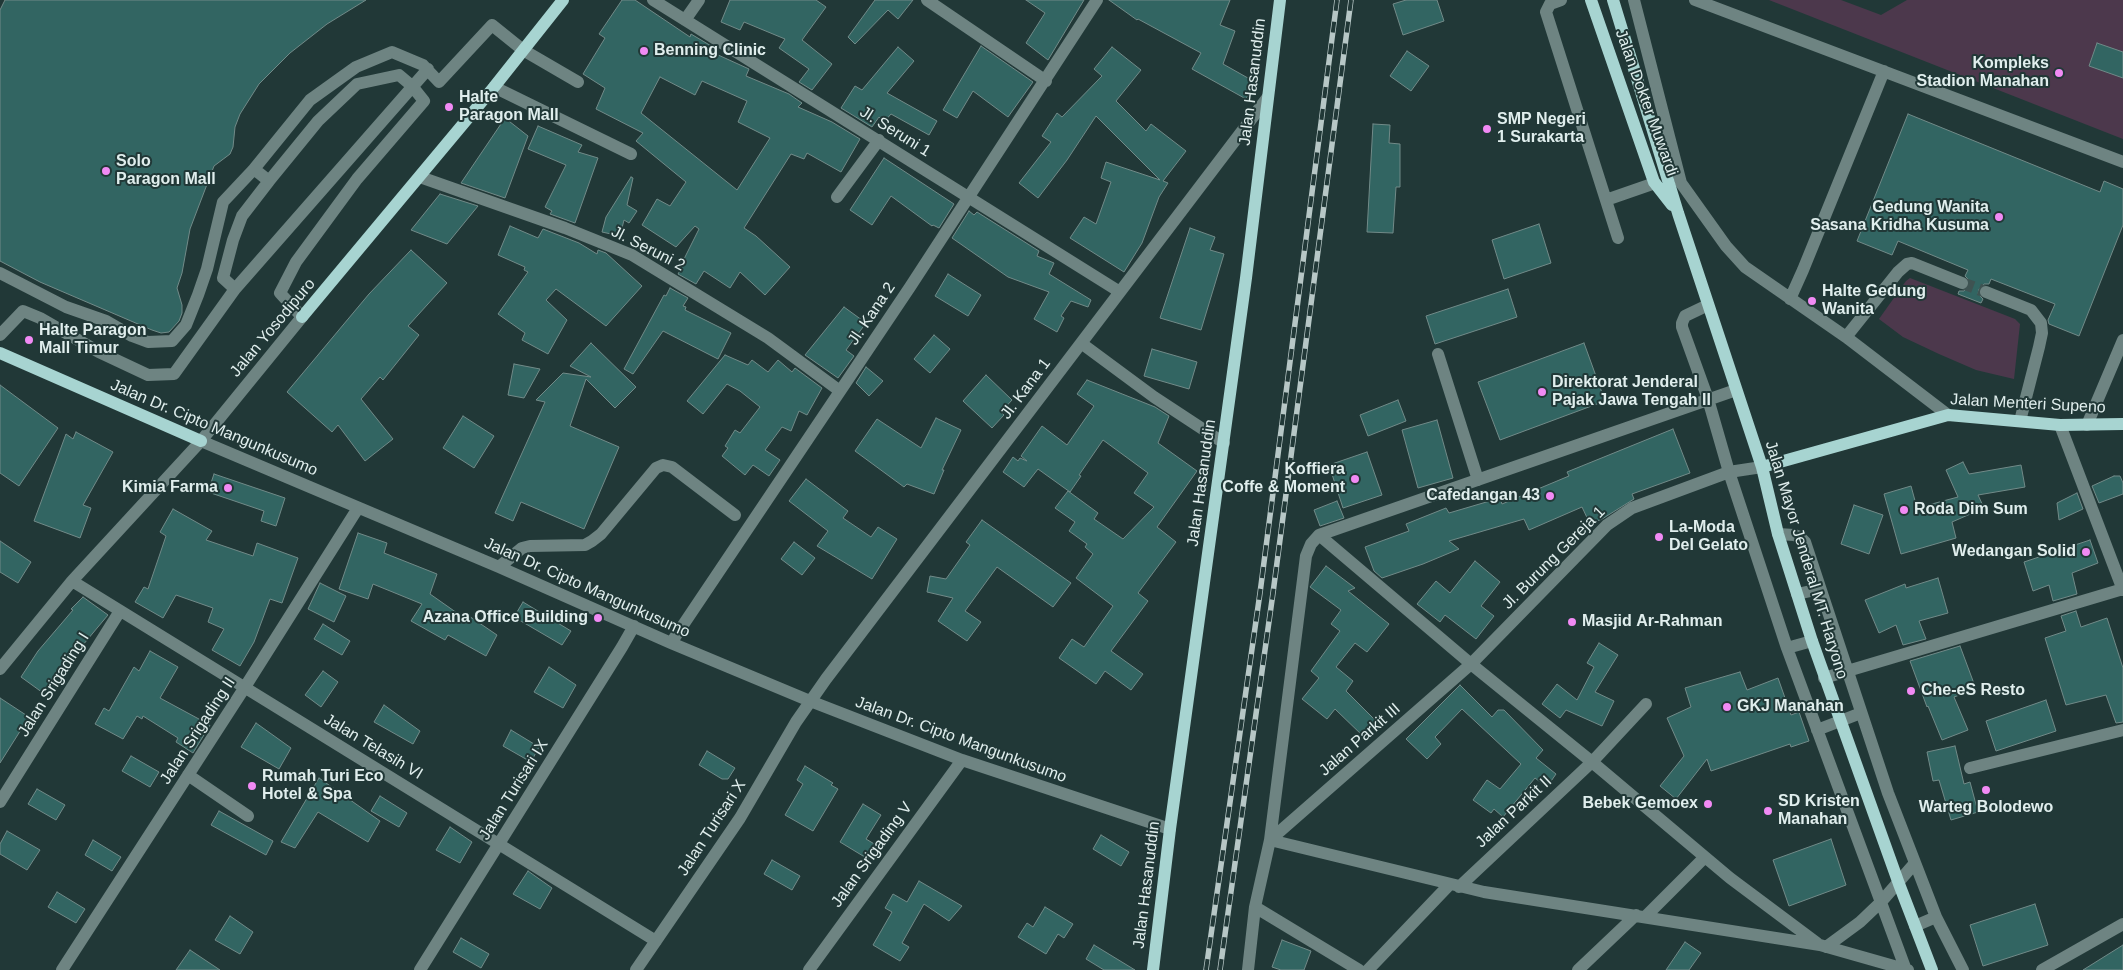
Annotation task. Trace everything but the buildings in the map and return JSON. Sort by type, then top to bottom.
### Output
[{"type":"main road","name":"Jalan Yosodipuro","points":[[299,314],[420,177],[494,88],[563,0]]},
{"type":"main road","name":"Jalan Hasanuddin","points":[[1153,969],[1170,829],[1246,278],[1280,0]]},
{"type":"main road","name":"Jalan Dokter Muwardi","points":[[1592,0],[1655,183],[1678,213]]},
{"type":"main road","name":"Jalan Mayor Jenderal MT. Haryono","points":[[1613,0],[1678,213],[1762,467],[1778,534],[1824,678],[1932,970]]},
{"type":"main road","name":"Jalan Dr. Cipto Mangunkusumo","points":[[0,353],[201,441]]},
{"type":"main road","name":"Jalan Menteri Supeno","points":[[1762,467],[1948,415],[2060,425],[2123,424]]},
{"type":"street","name":"Jl. Seruni 1","points":[[653,0],[970,196],[1120,292]]},
{"type":"street","points":[[685,20],[699,0]]},
{"type":"street","points":[[927,0],[1046,80]]},
{"type":"street","name":"Jl. Kana 2","points":[[671,643],[970,196],[1097,0]]},
{"type":"street","points":[[1561,0],[1550,4],[1546,12],[1618,238]]},
{"type":"street","points":[[1634,0],[1681,183],[1726,246],[1745,267],[1846,337],[1948,415]]},
{"type":"street","points":[[1695,0],[2123,162]]},
{"type":"street","points":[[0,273],[66,307],[106,321],[132,336],[148,342],[172,341],[186,325],[198,295],[207,269],[223,202],[254,169],[310,100],[356,67],[392,52],[407,57],[428,70],[439,82],[492,25],[523,50],[578,82]]},
{"type":"street","points":[[0,335],[23,311],[40,318],[99,352],[148,375],[174,374],[234,289],[428,70]]},
{"type":"street","points":[[1790,299],[1804,270],[1884,71]]},
{"type":"street","points":[[234,289],[223,278],[232,240],[242,216],[318,120],[357,84],[399,75],[412,86],[424,101],[357,179],[292,270],[280,293],[299,314]]},
{"type":"street","points":[[494,88],[631,154]]},
{"type":"street","name":"Jl. Kana 1","points":[[810,701],[1268,97]]},
{"type":"street","points":[[837,197],[878,140]]},
{"type":"street","points":[[254,169],[269,181]]},
{"type":"street","name":"Jl. Seruni 2","points":[[420,177],[565,228],[632,256],[768,338],[840,391]]},
{"type":"street","points":[[1606,200],[1655,183]]},
{"type":"street","points":[[1846,337],[1898,272],[1907,264],[1912,263],[1962,283]]},
{"type":"street","points":[[1986,292],[2031,310],[2041,323],[2042,333],[2020,421]]},
{"type":"street","points":[[1708,305],[1685,316],[1682,323],[1708,399],[1729,472],[1786,648],[1906,970]]},
{"type":"street","name":"Jalan Yosodipuro","points":[[0,669],[72,582],[201,441],[299,314]]},
{"type":"street","points":[[2087,425],[2123,340]]},
{"type":"street","points":[[1081,343],[1154,397],[1224,443]]},
{"type":"street","points":[[1438,354],[1478,480]]},
{"type":"street","points":[[1248,970],[1255,907],[1270,840],[1306,556],[1319,535],[1736,390]]},
{"type":"street","points":[[1824,678],[2123,589],[2060,425]]},
{"type":"street","name":"Jalan Dr. Cipto Mangunkusumo","points":[[201,441],[810,701],[962,760],[1170,829]]},
{"type":"street","points":[[499,567],[522,548],[530,546],[585,545],[592,541],[656,468],[663,465],[672,466],[735,515]]},
{"type":"street","name":"Jalan Menteri Supeno","points":[[1729,472],[1762,467]]},
{"type":"street","name":"Jl. Burung Gereja 1","points":[[1471,664],[1613,520],[1632,508],[1729,472]]},
{"type":"street","name":"Jalan Srigading II","points":[[62,970],[358,508]]},
{"type":"street","points":[[1778,534],[1794,535],[1800,537],[1805,542],[1888,793],[1936,917],[1963,970]]},
{"type":"street","points":[[1319,535],[1704,857],[1773,912],[1823,946]]},
{"type":"street","name":"Jalan Telasih VI","points":[[72,582],[656,941]]},
{"type":"street","points":[[1797,594],[1820,589]]},
{"type":"street","name":"Jalan Srigading I","points":[[0,802],[120,611]]},
{"type":"street","name":"Jalan Turisari IX","points":[[420,970],[634,626]]},
{"type":"street","points":[[1786,648],[1812,641]]},
{"type":"street","name":"Jalan Parkit III","points":[[1270,840],[1471,664]]},
{"type":"street","name":"Jalan Turisari X","points":[[636,970],[740,818],[810,701]]},
{"type":"street","name":"Jalan Parkit II","points":[[1368,970],[1455,885],[1592,762],[1646,704]]},
{"type":"street","points":[[1817,730],[1861,713]]},
{"type":"street","points":[[1970,768],[2123,730]]},
{"type":"street","name":"Jalan Srigading V","points":[[809,970],[962,760]]},
{"type":"street","points":[[188,776],[248,816]]},
{"type":"street","points":[[1868,800],[1888,793]]},
{"type":"street","points":[[1270,840],[1455,885],[1823,946],[1906,970]]},
{"type":"street","points":[[1584,968],[1704,857]]},
{"type":"street","points":[[1823,946],[1860,922],[1899,884],[1916,863]]},
{"type":"street","points":[[1255,907],[1359,970]]},
{"type":"street","points":[[1915,926],[1936,917]]},
{"type":"street","points":[[2042,970],[2123,924]]},
{"type":"shaded area","points":[[1769,0],[1841,0],[1881,15],[1907,0],[2123,0],[2123,53],[2097,43],[2089,65],[2123,78],[2123,139]]},
{"type":"shaded area","points":[[1910,278],[2015,319],[2020,324],[2014,379],[1976,370],[1939,354],[1903,337],[1879,319]]},
{"type":"tunnel","points":[[1962,283],[1986,292]]},
{"type":"railway","points":[[1206,970],[1260,593],[1337,0]]},
{"type":"railway","points":[[1220,970],[1273,593],[1351,0]]},
{"type":"place","name":"Benning Clinic","points":[[644,51]]},
{"type":"place","name":"Kompleks Stadion Manahan","points":[[2059,73]]},
{"type":"place","name":"Halte Paragon Mall","points":[[449,107]]},
{"type":"place","name":"SMP Negeri 1 Surakarta","points":[[1487,129]]},
{"type":"place","name":"Solo Paragon Mall","points":[[106,171]]},
{"type":"place","name":"Gedung Wanita Sasana Kridha Kusuma","points":[[1999,217]]},
{"type":"place","name":"Halte Gedung Wanita","points":[[1812,301]]},
{"type":"place","name":"Halte Paragon Mall Timur","points":[[29,340]]},
{"type":"place","name":"Direktorat Jenderal Pajak Jawa Tengah II","points":[[1542,392]]},
{"type":"place","name":"Koffiera Coffe & Moment","points":[[1355,479]]},
{"type":"place","name":"Kimia Farma","points":[[228,488]]},
{"type":"place","name":"Cafedangan 43","points":[[1550,496]]},
{"type":"place","name":"Roda Dim Sum","points":[[1904,510]]},
{"type":"place","name":"La-Moda Del Gelato","points":[[1659,537]]},
{"type":"place","name":"Wedangan Solid","points":[[2086,552]]},
{"type":"place","name":"Azana Office Building","points":[[598,618]]},
{"type":"place","name":"Masjid Ar-Rahman","points":[[1572,622]]},
{"type":"place","name":"Che-eS Resto","points":[[1911,691]]},
{"type":"place","name":"GKJ Manahan","points":[[1727,707]]},
{"type":"place","name":"Rumah Turi Eco Hotel & Spa","points":[[252,786]]},
{"type":"place","name":"Warteg Bolodewo","points":[[1986,790]]},
{"type":"place","name":"Bebek Gemoex","points":[[1708,804]]},
{"type":"place","name":"SD Kristen Manahan","points":[[1768,811]]}]
